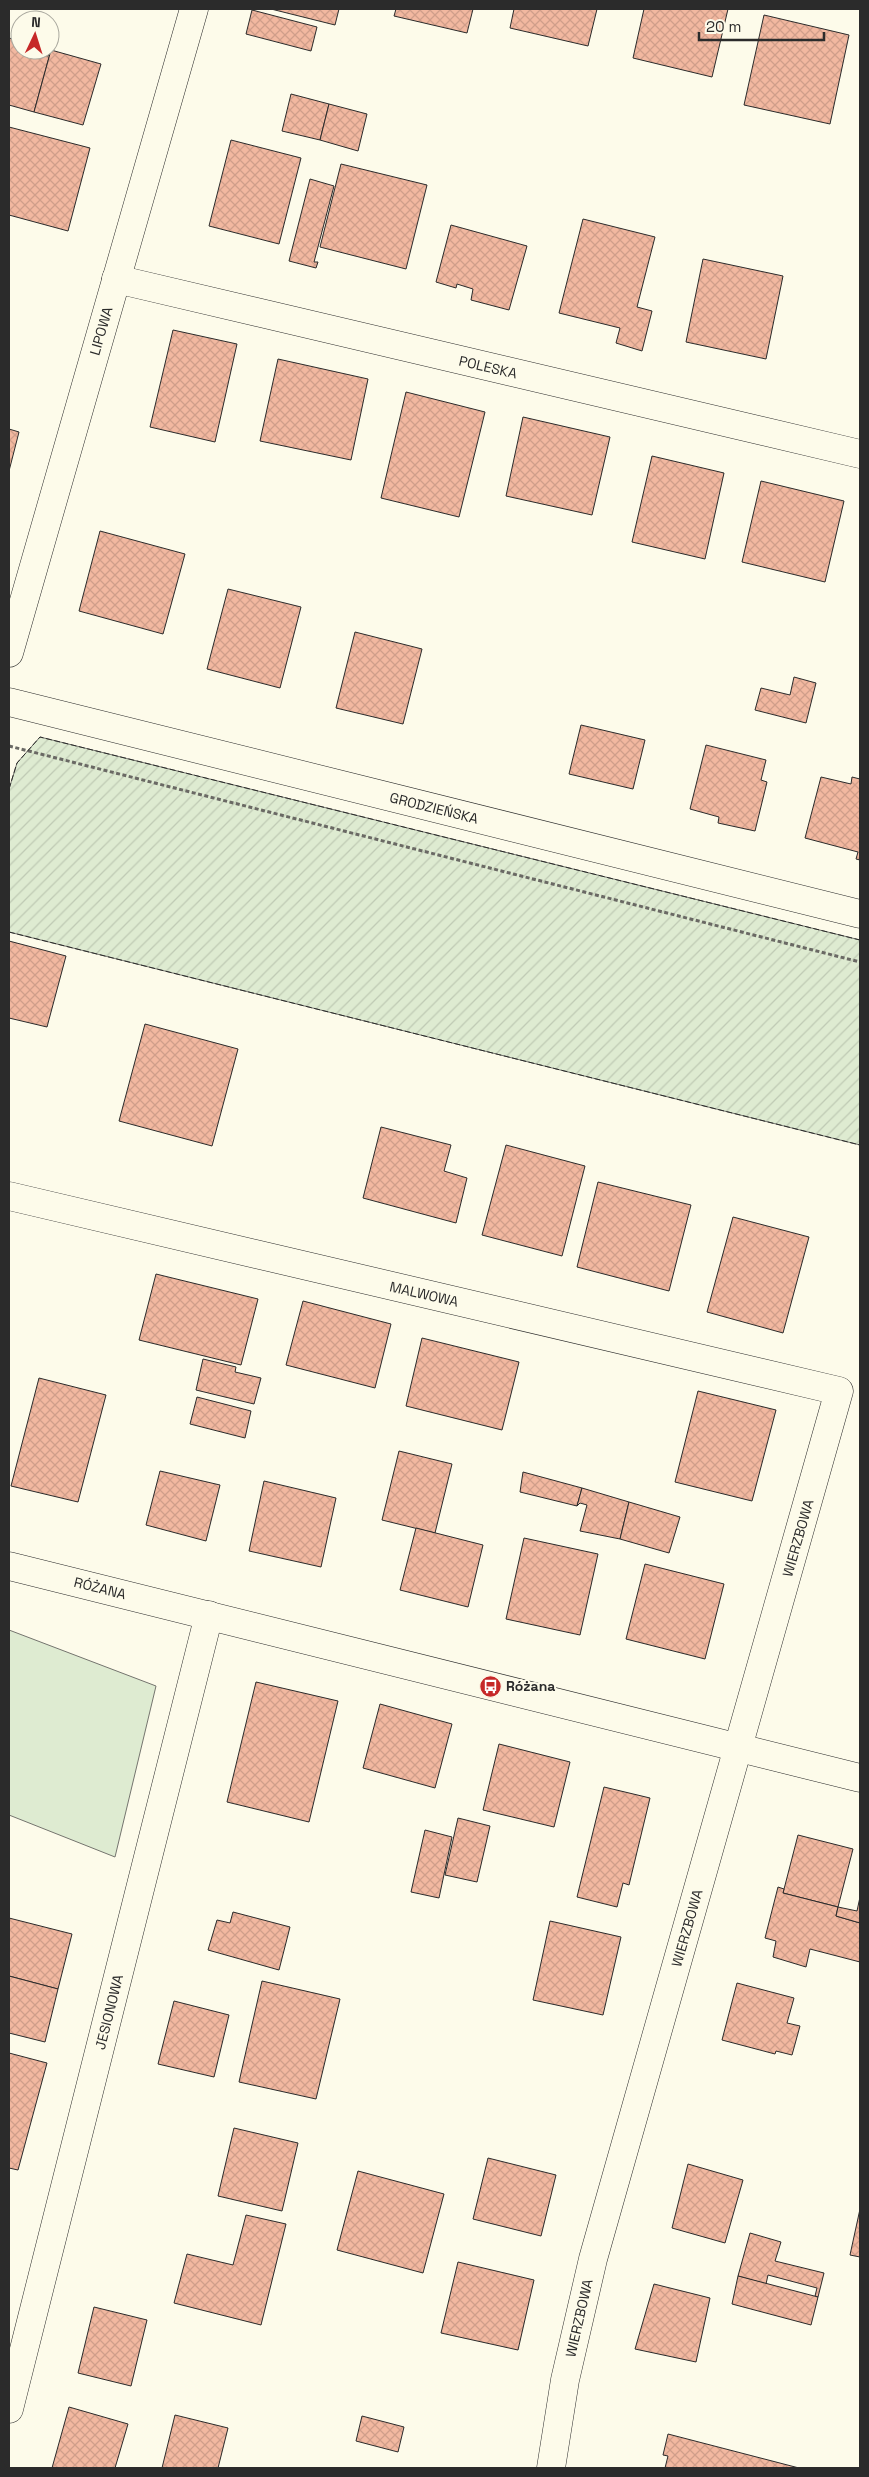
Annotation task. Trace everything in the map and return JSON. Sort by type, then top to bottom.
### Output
[{"type":"street","name":"LIPOWA","points":[[9,653],[194,9]]},
{"type":"street","name":"POLESKA","points":[[116,279],[860,454]]},
{"type":"street","name":"GRODZIEŃSKA","points":[[9,702],[860,914]]},
{"type":"street","name":"MALWOWA","points":[[9,1196],[839,1391]]},
{"type":"street","name":"WIERZBOWA","points":[[551,2468],[565,2380],[593,2259],[839,1391]]},
{"type":"street","name":"RÓŻANA","points":[[9,1566],[860,1778]]},
{"type":"street","name":"JESIONOWA","points":[[9,2409],[209,1615]]},
{"type":"path","points":[[9,746],[860,962]]},
{"type":"green space","points":[[40,737],[860,940],[860,1145],[9,932],[9,789],[17,763]]},
{"type":"green space","points":[[9,1630],[156,1686],[115,1857],[9,1815]]},
{"type":"building","points":[[271,9],[339,9],[335,25]]},
{"type":"building","points":[[396,9],[473,9],[467,33],[394,16]]},
{"type":"building","points":[[514,9],[597,9],[588,46],[510,28]]},
{"type":"building","points":[[644,9],[728,9],[712,77],[633,58]]},
{"type":"building","points":[[252,10],[317,27],[311,51],[246,34]]},
{"type":"building","points":[[764,15],[849,35],[830,124],[744,105]]},
{"type":"building","points":[[9,38],[10,60],[48,60],[34,112],[9,105]]},
{"type":"building","points":[[60,53],[101,64],[83,125],[34,112],[48,60],[60,60]]},
{"type":"building","points":[[291,94],[329,104],[320,140],[282,131]]},
{"type":"building","points":[[329,104],[367,114],[358,151],[320,140]]},
{"type":"building","points":[[9,127],[90,148],[68,231],[9,215]]},
{"type":"building","points":[[231,140],[301,158],[279,244],[209,226]]},
{"type":"building","points":[[341,164],[427,185],[406,269],[320,247]]},
{"type":"building","points":[[310,179],[334,186],[314,262],[318,262],[316,268],[289,261]]},
{"type":"building","points":[[583,219],[655,237],[637,307],[652,311],[642,351],[616,343],[620,328],[559,313]]},
{"type":"building","points":[[451,225],[527,246],[509,310],[471,300],[473,289],[457,284],[456,288],[436,282]]},
{"type":"building","points":[[703,259],[783,276],[766,359],[686,342]]},
{"type":"building","points":[[173,330],[237,344],[215,442],[150,427]]},
{"type":"building","points":[[278,359],[368,379],[351,460],[260,441]]},
{"type":"building","points":[[406,392],[485,412],[459,517],[381,498]]},
{"type":"building","points":[[523,417],[610,437],[592,515],[506,496]]},
{"type":"building","points":[[9,429],[19,432],[9,471]]},
{"type":"building","points":[[652,456],[724,473],[705,559],[632,542]]},
{"type":"building","points":[[761,481],[844,501],[825,582],[742,562]]},
{"type":"building","points":[[100,531],[185,554],[163,634],[79,611]]},
{"type":"building","points":[[228,589],[301,607],[280,688],[207,669]]},
{"type":"building","points":[[355,632],[422,649],[403,724],[336,708]]},
{"type":"building","points":[[794,677],[816,683],[806,723],[755,710],[761,688],[790,695]]},
{"type":"building","points":[[581,725],[645,740],[633,789],[569,774]]},
{"type":"building","points":[[706,745],[766,760],[761,780],[767,782],[755,831],[718,823],[719,817],[690,809]]},
{"type":"building","points":[[821,777],[851,784],[852,777],[860,779],[860,860],[856,859],[858,852],[805,838]]},
{"type":"building","points":[[9,941],[66,956],[47,1027],[9,1018]]},
{"type":"building","points":[[145,1024],[238,1049],[212,1146],[119,1121]]},
{"type":"building","points":[[381,1127],[451,1145],[444,1171],[467,1178],[456,1223],[363,1198]]},
{"type":"building","points":[[506,1145],[585,1166],[562,1256],[482,1235]]},
{"type":"building","points":[[598,1182],[691,1205],[669,1291],[577,1267]]},
{"type":"building","points":[[733,1217],[809,1237],[783,1333],[707,1312]]},
{"type":"building","points":[[156,1274],[258,1299],[241,1365],[139,1340]]},
{"type":"building","points":[[303,1301],[391,1324],[375,1388],[286,1365]]},
{"type":"building","points":[[422,1338],[519,1362],[502,1430],[406,1406]]},
{"type":"building","points":[[203,1359],[236,1367],[235,1372],[261,1378],[254,1404],[196,1390]]},
{"type":"building","points":[[39,1378],[106,1395],[78,1502],[11,1486]]},
{"type":"building","points":[[698,1391],[776,1410],[752,1501],[675,1482]]},
{"type":"building","points":[[197,1397],[251,1411],[245,1438],[190,1424]]},
{"type":"building","points":[[399,1451],[452,1464],[435,1533],[382,1520]]},
{"type":"building","points":[[160,1471],[220,1485],[206,1541],[146,1525]]},
{"type":"building","points":[[523,1472],[582,1488],[577,1506],[520,1492]]},
{"type":"building","points":[[264,1481],[336,1498],[321,1567],[249,1551]]},
{"type":"building","points":[[582,1488],[629,1502],[620,1539],[580,1531],[587,1505],[580,1503],[577,1506]]},
{"type":"building","points":[[629,1502],[680,1517],[669,1553],[620,1539]]},
{"type":"building","points":[[416,1528],[483,1545],[468,1607],[400,1590]]},
{"type":"building","points":[[524,1538],[598,1554],[580,1635],[506,1619]]},
{"type":"building","points":[[645,1564],[724,1584],[705,1659],[626,1639]]},
{"type":"building","points":[[256,1682],[338,1701],[309,1822],[227,1802]]},
{"type":"building","points":[[380,1704],[452,1724],[435,1788],[363,1768]]},
{"type":"building","points":[[499,1744],[570,1762],[554,1827],[483,1810]]},
{"type":"building","points":[[604,1787],[650,1798],[629,1885],[623,1883],[617,1907],[577,1897]]},
{"type":"building","points":[[458,1818],[490,1826],[477,1882],[445,1875]]},
{"type":"building","points":[[425,1830],[452,1837],[439,1898],[411,1892]]},
{"type":"building","points":[[798,1835],[853,1849],[838,1907],[783,1893]]},
{"type":"building","points":[[778,1887],[784,1889],[783,1893],[838,1907],[836,1916],[860,1923],[860,1962],[810,1949],[806,1967],[773,1957],[776,1941],[765,1938]]},
{"type":"building","points":[[860,1897],[860,1923],[836,1916],[838,1907],[857,1911]]},
{"type":"building","points":[[233,1912],[290,1927],[279,1970],[208,1950],[217,1920],[230,1923]]},
{"type":"building","points":[[9,1918],[72,1934],[58,1989],[9,1976]]},
{"type":"building","points":[[550,1921],[621,1937],[603,2015],[533,2000]]},
{"type":"building","points":[[9,1976],[58,1989],[45,2042],[9,2033]]},
{"type":"building","points":[[262,1981],[340,1999],[316,2099],[239,2082]]},
{"type":"building","points":[[737,1983],[794,1998],[787,2023],[800,2026],[792,2055],[776,2051],[775,2054],[722,2040]]},
{"type":"building","points":[[174,2001],[229,2015],[214,2077],[158,2064]]},
{"type":"building","points":[[9,2053],[47,2063],[18,2170],[9,2168]]},
{"type":"building","points":[[234,2128],[298,2143],[282,2211],[218,2196]]},
{"type":"building","points":[[488,2158],[556,2175],[541,2236],[473,2219]]},
{"type":"building","points":[[688,2164],[743,2180],[725,2243],[672,2228]]},
{"type":"building","points":[[358,2171],[444,2194],[423,2273],[337,2250]]},
{"type":"building","points":[[860,2209],[860,2257],[850,2255]]},
{"type":"building","points":[[246,2215],[286,2224],[261,2325],[174,2303],[187,2254],[233,2265]]},
{"type":"building","points":[[750,2233],[781,2242],[775,2261],[824,2273],[818,2297],[815,2296],[817,2288],[768,2275],[766,2284],[738,2276]]},
{"type":"building","points":[[458,2262],[534,2280],[518,2350],[441,2333]]},
{"type":"building","points":[[738,2276],[818,2297],[811,2325],[732,2304]]},
{"type":"building","points":[[654,2284],[710,2298],[696,2362],[635,2349]]},
{"type":"building","points":[[94,2307],[147,2320],[131,2386],[78,2373]]},
{"type":"building","points":[[69,2407],[128,2424],[115,2468],[52,2468]]},
{"type":"building","points":[[175,2415],[228,2428],[218,2468],[162,2468]]},
{"type":"building","points":[[362,2416],[404,2427],[398,2452],[356,2441]]},
{"type":"building","points":[[668,2434],[799,2468],[665,2468],[668,2456],[663,2455]]},
{"type":"fence","points":[[9,789],[17,763],[40,737],[860,940]]},
{"type":"fence","points":[[9,932],[860,1145]]},
{"type":"place","name":"Różana","points":[[490,1686]]}]
